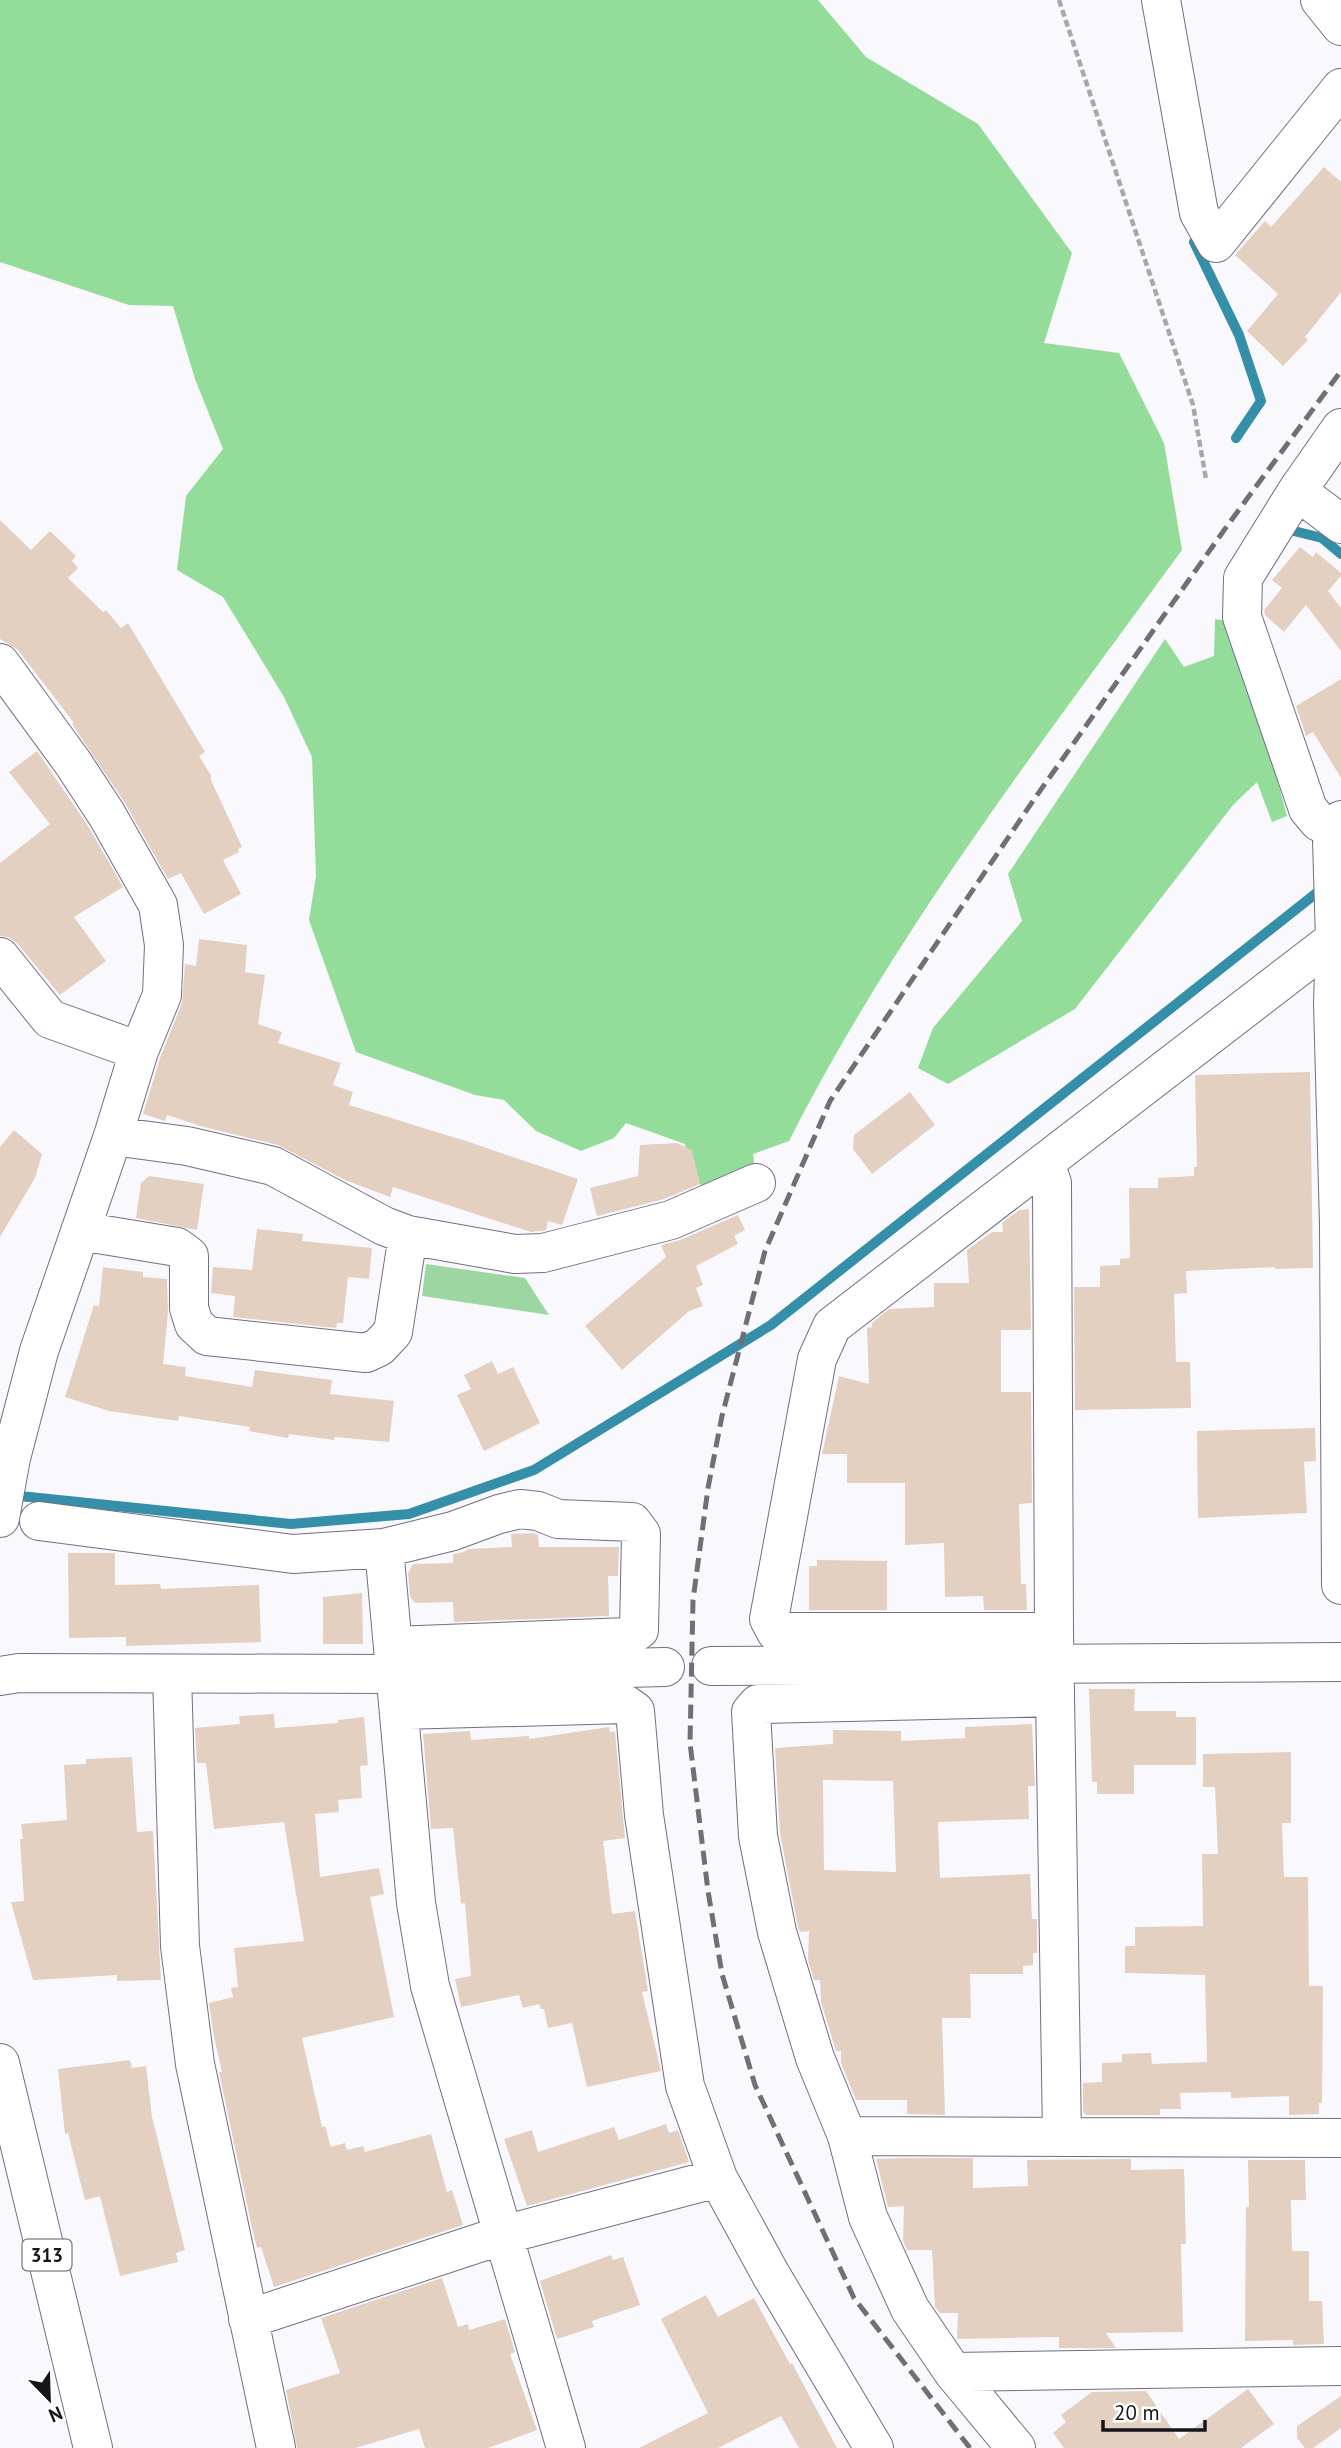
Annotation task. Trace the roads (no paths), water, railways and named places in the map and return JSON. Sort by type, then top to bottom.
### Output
[{"type":"main road","points":[[1161,0],[1199,213],[1216,243],[1341,89]]},
{"type":"main road","points":[[1320,0],[1341,26]]},
{"type":"main road","points":[[1341,428],[1242,578],[1242,617],[1308,809],[1336,835],[1341,1585]]},
{"type":"main road","points":[[1297,491],[1341,524]]},
{"type":"main road","points":[[0,663],[73,763],[107,815],[158,905],[164,944],[162,995],[139,1051],[113,1136],[39,1351],[11,1458],[1,1513]]},
{"type":"main road","points":[[1055,1664],[776,1632],[769,1619],[817,1359],[832,1325],[1045,1163],[1337,928]]},
{"type":"main road","points":[[0,957],[50,1018],[139,1051]]},
{"type":"main road","points":[[113,1136],[187,1146],[273,1166],[384,1226],[408,1235],[515,1254],[543,1253],[671,1220],[756,1183]]},
{"type":"main road","points":[[1045,1163],[1052,1183],[1062,2136]]},
{"type":"main road","points":[[80,1231],[177,1247],[189,1256],[189,1308],[194,1324],[207,1336],[366,1353],[379,1347],[393,1332],[408,1235]]},
{"type":"main road","points":[[39,1521],[293,1553],[384,1548],[453,1531],[520,1508],[558,1519],[632,1522],[641,1534],[639,1630],[628,1637],[396,1677]]},
{"type":"main road","points":[[384,1548],[416,1903],[430,1986],[566,2448]]},
{"type":"main road","points":[[711,1666],[1341,1662]]},
{"type":"main road","points":[[1016,2448],[953,2372],[910,2309],[868,2217],[847,2136],[815,2058],[777,1932],[758,1836],[751,1712],[758,1704],[1055,1664]]},
{"type":"main road","points":[[0,1676],[172,1674],[396,1677],[665,1667]]},
{"type":"main road","points":[[172,1674],[181,1959],[195,2064],[276,2448]]},
{"type":"main road","points":[[396,1677],[625,1703],[635,1711],[644,1815],[685,2086],[718,2178],[778,2287],[874,2448]]},
{"type":"main road","name":"313","points":[[0,2063],[93,2448]]},
{"type":"main road","points":[[847,2136],[1341,2137]]},
{"type":"main road","points":[[248,2319],[503,2235],[718,2178]]},
{"type":"main road","points":[[953,2372],[1341,2366]]},
{"type":"waterway","points":[[1194,242],[1239,335],[1261,401],[1236,438]]},
{"type":"waterway","points":[[1294,531],[1322,538],[1341,554]]},
{"type":"waterway","points":[[10,1495],[291,1524],[409,1514],[534,1470],[771,1325],[1324,887]]},
{"type":"railway","points":[[970,2448],[854,2298],[755,2085],[722,1974],[708,1891],[690,1743],[693,1600],[708,1488],[722,1416],[765,1251],[830,1101],[1035,798],[1227,526],[1341,371]]}]
